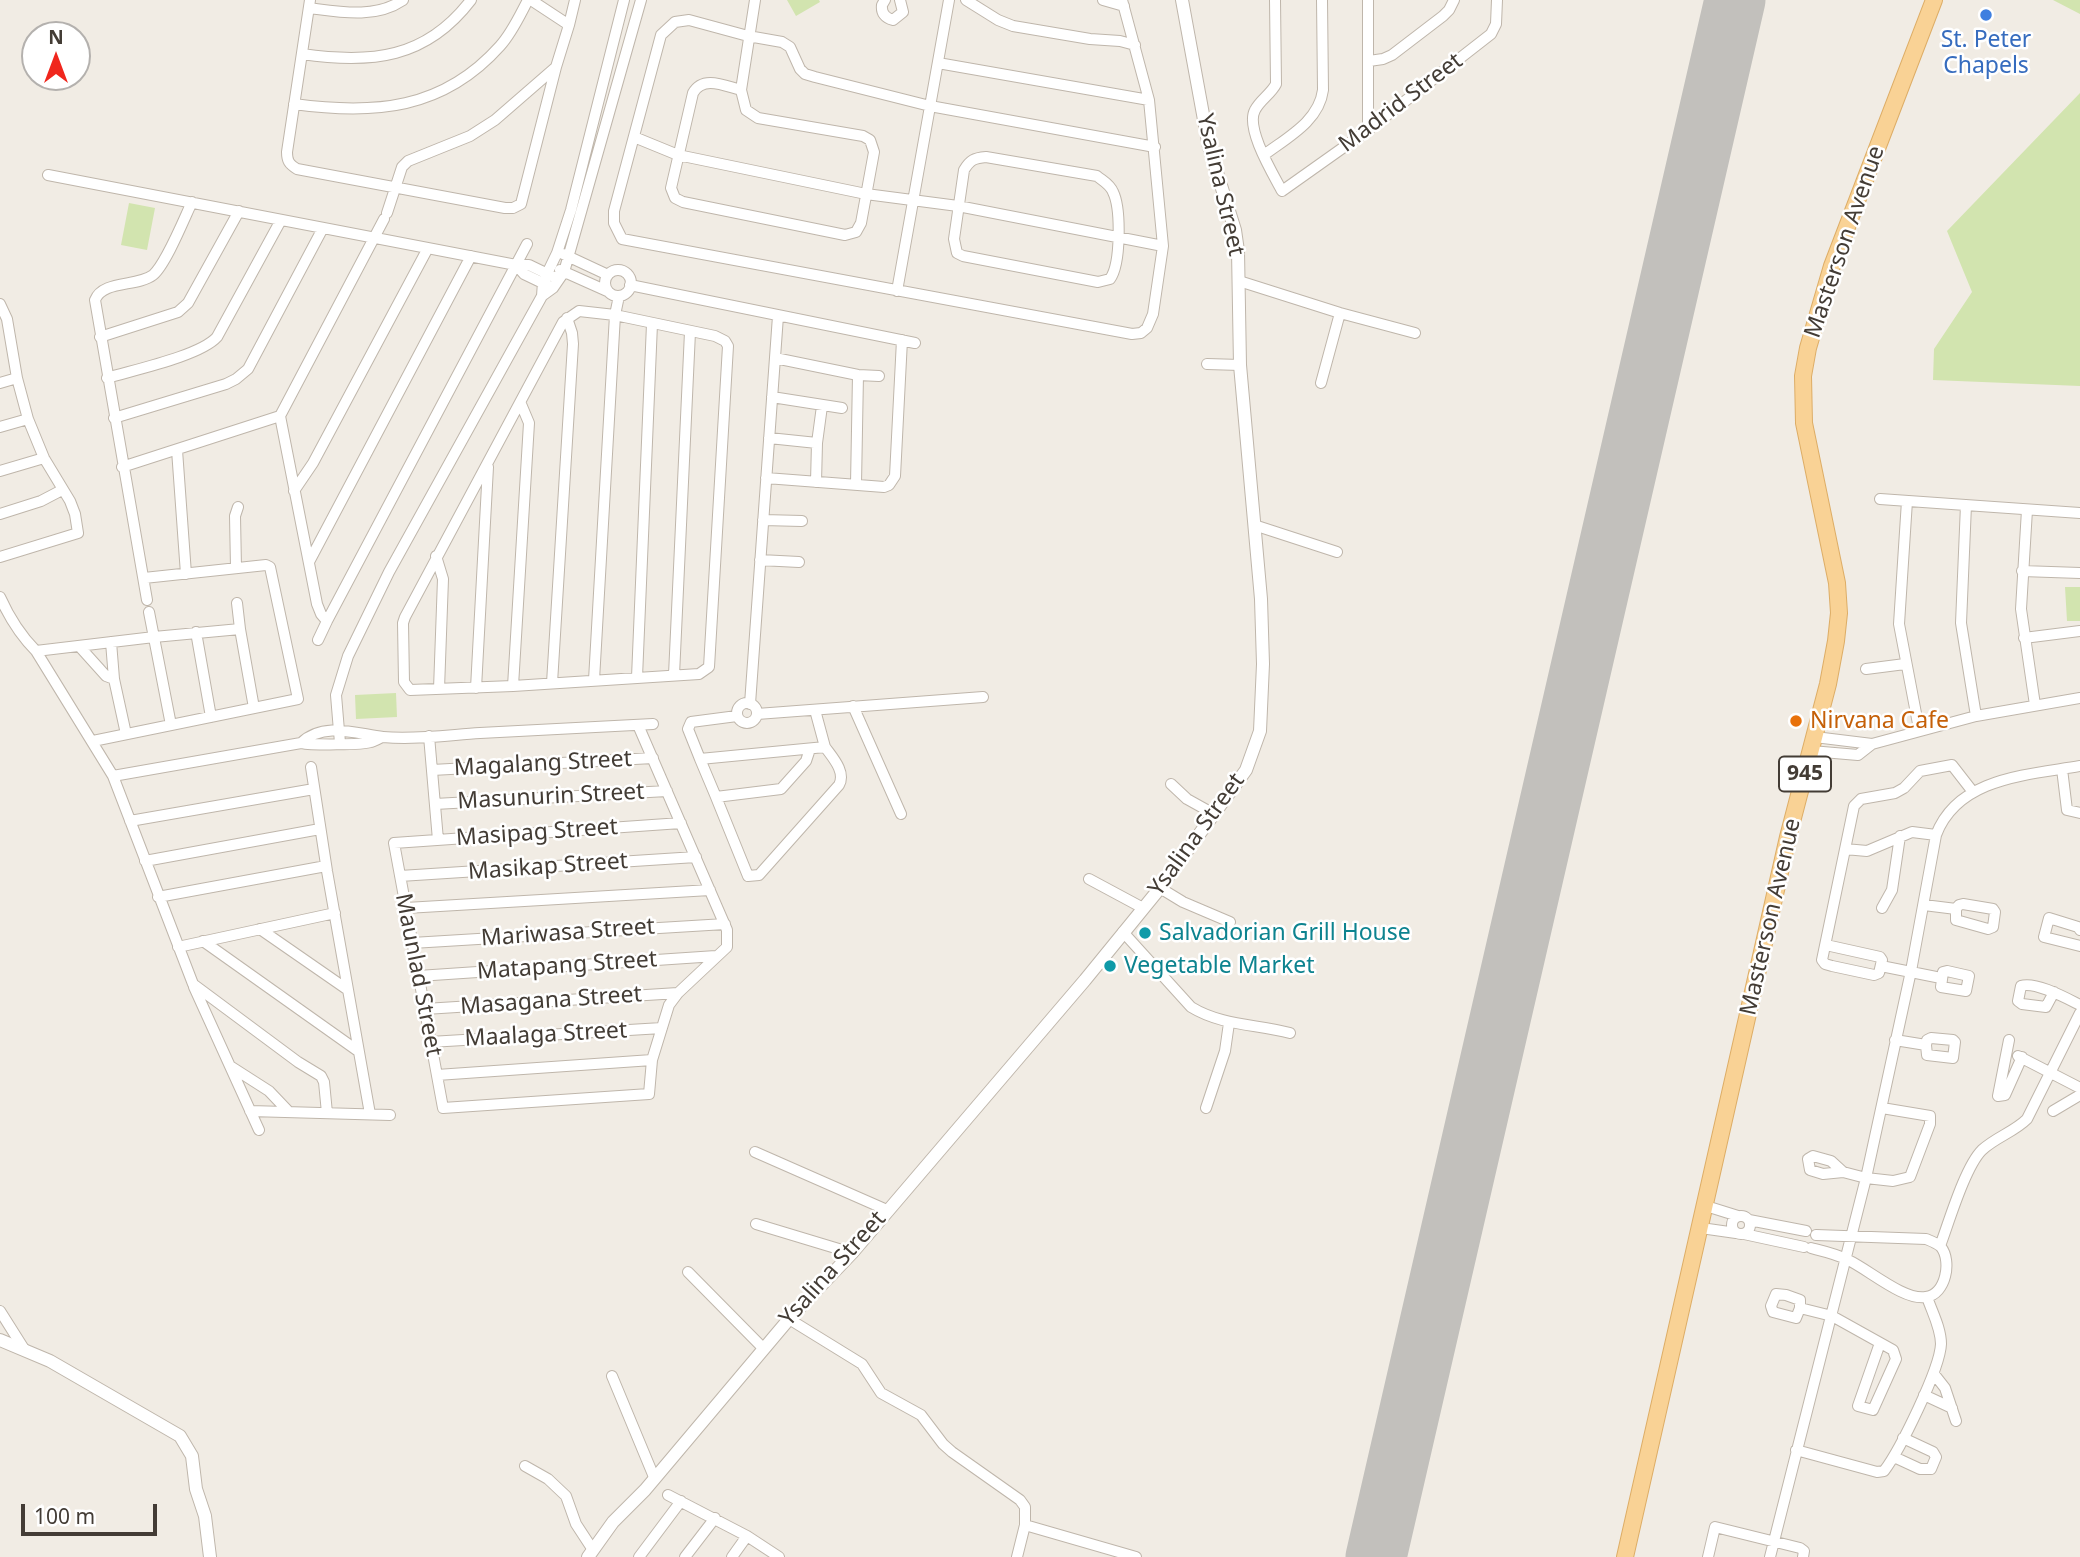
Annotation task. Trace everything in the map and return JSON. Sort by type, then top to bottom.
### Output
[{"type":"main road","name":"Masterson Avenue","points":[[1625,1557],[1788,837],[1813,744],[1836,641],[1839,613],[1837,583],[1804,422],[1803,376],[1808,348],[1832,267],[1934,0]]},
{"type":"street","points":[[403,0],[362,13],[310,4],[287,159],[290,165],[297,169],[505,208],[519,207],[521,204],[575,0]]},
{"type":"street","points":[[302,54],[338,60],[373,59],[410,49],[436,34],[461,13],[471,0]]},
{"type":"street","points":[[294,104],[326,109],[368,109],[412,103],[440,91],[470,73],[501,45],[529,0],[569,25]]},
{"type":"street","points":[[553,277],[624,0]]},
{"type":"street","points":[[340,743],[336,695],[348,656],[389,572],[542,296],[553,277],[570,257],[641,0]]},
{"type":"street","points":[[741,90],[708,82],[696,87],[671,188],[675,198],[683,202],[845,235],[856,232],[874,152],[870,139],[758,118],[746,110],[741,90],[755,0]]},
{"type":"street","points":[[884,0],[882,13],[893,20],[903,12],[900,0]]},
{"type":"street","points":[[897,290],[949,0]]},
{"type":"street","points":[[967,0],[998,20],[1013,26],[1135,45]]},
{"type":"street","points":[[1103,0],[1124,3],[1149,100],[1155,147],[1163,246],[1153,313],[1147,328],[1141,333],[1119,332],[622,239],[614,223],[614,211],[662,35],[665,29],[675,22],[688,20],[782,42],[790,47],[805,74],[930,106],[1155,147]]},
{"type":"street","name":"Ysalina Street","points":[[590,1553],[613,1522],[645,1490],[789,1319],[852,1253],[1085,979],[1160,888],[1246,770],[1260,731],[1263,664],[1240,365],[1237,239],[1209,147],[1182,0]]},
{"type":"street","points":[[1275,0],[1276,84],[1255,110],[1252,119],[1264,155],[1306,123],[1321,104],[1322,0]]},
{"type":"street","points":[[1369,61],[1392,55],[1443,16],[1454,0]]},
{"type":"street","name":"Madrid Street","points":[[1264,155],[1282,191],[1368,130],[1491,34],[1496,24],[1497,0]]},
{"type":"street","points":[[1368,130],[1371,1]]},
{"type":"street","points":[[938,62],[1149,100]]},
{"type":"street","points":[[327,621],[317,604],[280,416],[385,216],[402,167],[408,161],[470,136],[487,125],[530,92],[556,67]]},
{"type":"street","points":[[634,137],[678,155],[866,194],[958,206],[1163,246]]},
{"type":"street","points":[[986,157],[1097,176],[1113,190],[1118,236],[1114,274],[1105,282],[963,256],[957,253],[955,248],[964,170],[968,162],[986,157]]},
{"type":"street","points":[[48,175],[516,265],[524,274],[570,276],[619,296],[626,293],[630,285],[629,277],[623,272],[615,271],[608,275],[605,282],[607,290]]},
{"type":"street","points":[[172,725],[94,305],[96,296],[107,288],[152,275],[161,265],[192,202]]},
{"type":"street","points":[[100,337],[178,312],[187,303],[239,211]]},
{"type":"street","points":[[107,378],[195,351],[211,343],[217,337],[281,220]]},
{"type":"street","points":[[114,418],[226,384],[242,374],[323,228]]},
{"type":"street","points":[[318,640],[527,244]]},
{"type":"street","points":[[294,491],[313,463],[428,248]]},
{"type":"street","points":[[557,253],[608,275]]},
{"type":"street","points":[[309,562],[471,256]]},
{"type":"street","points":[[1239,281],[1415,333]]},
{"type":"street","points":[[630,285],[915,343]]},
{"type":"street","points":[[594,680],[615,316],[619,296]]},
{"type":"street","points":[[0,304],[7,319],[17,378],[29,419],[44,458],[75,514],[78,533],[0,557]]},
{"type":"street","points":[[579,311],[615,316],[725,341],[728,355],[709,667],[699,674],[476,688],[406,688],[403,620],[567,318],[579,311]]},
{"type":"street","points":[[1321,383],[1340,313]]},
{"type":"street","points":[[750,704],[778,316]]},
{"type":"street","points":[[552,683],[573,344],[567,318]]},
{"type":"street","points":[[637,677],[652,324]]},
{"type":"street","points":[[674,675],[690,332]]},
{"type":"street","points":[[766,478],[889,485],[895,476],[902,340]]},
{"type":"street","points":[[775,358],[858,375],[879,376]]},
{"type":"street","points":[[1207,364],[1240,365]]},
{"type":"street","points":[[856,484],[858,375]]},
{"type":"street","points":[[0,383],[17,378]]},
{"type":"street","points":[[772,397],[842,408]]},
{"type":"street","points":[[513,686],[529,423],[521,404]]},
{"type":"street","points":[[816,482],[822,406]]},
{"type":"street","points":[[122,467],[280,416]]},
{"type":"street","points":[[0,427],[29,419]]},
{"type":"street","points":[[769,438],[817,443]]},
{"type":"street","points":[[177,450],[186,574]]},
{"type":"street","points":[[0,471],[44,458]]},
{"type":"street","points":[[476,688],[489,464]]},
{"type":"street","points":[[0,513],[41,501],[62,490]]},
{"type":"street","points":[[1880,499],[2080,513]]},
{"type":"street","points":[[1908,501],[1899,612],[1905,664],[1919,729]]},
{"type":"street","points":[[1966,505],[1961,623],[1976,716]]},
{"type":"street","points":[[236,568],[235,516],[238,507]]},
{"type":"street","points":[[2027,509],[2021,609],[2035,705]]},
{"type":"street","points":[[763,520],[803,521]]},
{"type":"street","points":[[1254,526],[1337,552]]},
{"type":"street","points":[[436,556],[443,579],[439,689]]},
{"type":"street","points":[[760,560],[799,562]]},
{"type":"street","points":[[93,741],[298,699],[272,569],[266,565],[144,578]]},
{"type":"street","points":[[2022,571],[2080,573]]},
{"type":"street","points":[[0,597],[9,616],[36,651],[113,776],[177,947],[259,1130]]},
{"type":"street","points":[[237,603],[254,708]]},
{"type":"street","points":[[36,651],[240,629]]},
{"type":"street","points":[[2024,638],[2080,631]]},
{"type":"street","points":[[196,632],[211,717]]},
{"type":"street","points":[[111,642],[114,679],[126,734]]},
{"type":"street","points":[[79,646],[100,671],[114,679]]},
{"type":"street","points":[[1866,669],[1905,664]]},
{"type":"street","points":[[757,714],[983,697]]},
{"type":"street","points":[[1813,744],[1841,754],[1858,755],[1872,744],[1919,729],[2080,698]]},
{"type":"street","points":[[750,704],[757,714],[754,721],[748,724],[741,722],[737,716],[740,706],[750,704]]},
{"type":"street","points":[[853,706],[901,814]]},
{"type":"street","points":[[737,716],[691,722],[688,729],[748,876],[759,875],[842,780],[840,770],[825,747],[815,710]]},
{"type":"street","points":[[301,743],[309,735],[338,730],[359,731],[382,737],[653,724]]},
{"type":"street","points":[[437,1074],[652,1060],[669,1005],[678,993],[724,951],[729,942],[725,924],[638,725]]},
{"type":"street","points":[[429,736],[438,840]]},
{"type":"street","points":[[113,776],[301,743],[311,746],[361,744],[382,737]]},
{"type":"street","points":[[1841,754],[1843,740]]},
{"type":"street","points":[[1813,744],[1843,740],[1872,744]]},
{"type":"street","points":[[700,759],[825,747]]},
{"type":"street","points":[[716,797],[782,789],[806,761],[810,749]]},
{"type":"street","name":"Magalang Street","points":[[432,770],[653,758]]},
{"type":"street","points":[[1826,945],[1880,957],[1882,960],[1879,973],[1874,975],[1825,964],[1822,960],[1856,802],[1895,793],[1904,788],[1920,771],[1953,765],[1973,792]]},
{"type":"street","points":[[1770,1557],[1866,1178],[1911,971],[1936,835],[1947,815],[1973,792],[2002,778],[2080,766]]},
{"type":"street","points":[[312,767],[326,866],[370,1114]]},
{"type":"street","points":[[2062,769],[2068,811],[2080,813]]},
{"type":"street","points":[[1171,783],[1187,799],[1214,814]]},
{"type":"street","points":[[130,821],[314,789]]},
{"type":"street","name":"Masunurin Street","points":[[435,804],[667,791]]},
{"type":"street","points":[[2066,799],[2080,799]]},
{"type":"street","name":"Masipag Street","points":[[394,843],[681,823]]},
{"type":"street","points":[[145,861],[320,829]]},
{"type":"street","points":[[1845,849],[1867,851],[1912,832],[1936,835]]},
{"type":"street","points":[[1882,908],[1892,890],[1900,836]]},
{"type":"street","name":"Maunlad Street","points":[[394,843],[443,1108],[649,1094],[652,1060]]},
{"type":"street","name":"Masikap Street","points":[[400,876],[696,858]]},
{"type":"street","points":[[159,897],[326,866]]},
{"type":"street","points":[[1088,878],[1143,908]]},
{"type":"street","points":[[1160,888],[1183,902],[1230,922]]},
{"type":"street","name":"Mariwasa Street","points":[[406,908],[710,890]]},
{"type":"street","points":[[1924,905],[1956,909]]},
{"type":"street","points":[[177,947],[335,913]]},
{"type":"street","points":[[2080,930],[2049,918],[2044,937],[2080,946]]},
{"type":"street","name":"Mariwasa Street","points":[[412,943],[725,924]]},
{"type":"street","points":[[260,929],[348,990]]},
{"type":"street","points":[[1123,932],[1191,1007],[1204,1015],[1229,1023],[1290,1033]]},
{"type":"street","points":[[203,941],[358,1051]]},
{"type":"street","name":"Matapang Street","points":[[418,976],[716,957]]},
{"type":"street","points":[[1881,966],[1941,978]]},
{"type":"street","points":[[193,984],[321,1076],[327,1113]]},
{"type":"street","points":[[2054,992],[2080,1005]]},
{"type":"street","name":"Masagana Street","points":[[425,1009],[678,993]]},
{"type":"street","points":[[1701,1228],[1808,1247],[1846,1259],[1912,1295],[1927,1297],[1938,1291],[1944,1281],[1946,1265],[1940,1246],[1972,1163],[1985,1147],[2018,1128],[2027,1119],[2080,1013]]},
{"type":"street","points":[[1206,1108],[1226,1051],[1229,1023]]},
{"type":"street","name":"Maalaga Street","points":[[430,1042],[662,1028]]},
{"type":"street","points":[[1895,1040],[1926,1045]]},
{"type":"street","points":[[2022,1057],[2005,1095],[1997,1096],[2007,1045],[2022,1057],[2080,1088]]},
{"type":"street","points":[[230,1066],[269,1091],[289,1112]]},
{"type":"street","points":[[2053,1111],[2080,1096]]},
{"type":"street","points":[[1843,1172],[1893,1181],[1910,1177],[1930,1124],[1928,1114],[1882,1108]]},
{"type":"street","points":[[250,1111],[390,1115]]},
{"type":"street","points":[[755,1152],[887,1210]]},
{"type":"street","points":[[1706,1206],[1744,1218],[1811,1233],[1852,1238],[1912,1237],[1926,1239],[1940,1246]]},
{"type":"street","points":[[1740,1233],[1732,1226],[1732,1221],[1744,1218]]},
{"type":"street","points":[[1740,1233],[1750,1228],[1744,1218]]},
{"type":"street","points":[[756,1224],[852,1253]]},
{"type":"street","points":[[1808,1247],[1817,1242],[1811,1233]]},
{"type":"street","points":[[688,1272],[764,1348]]},
{"type":"street","points":[[1796,1450],[1877,1472],[1884,1471],[1894,1457],[1924,1395],[1940,1354],[1941,1338],[1927,1297]]},
{"type":"street","points":[[1800,1308],[1832,1315],[1893,1350],[1896,1359],[1873,1410],[1870,1411],[1858,1406],[1880,1343]]},
{"type":"street","points":[[0,1311],[24,1349]]},
{"type":"street","points":[[789,1319],[862,1364],[881,1393],[921,1415],[952,1452],[1020,1500],[1027,1514],[1017,1557]]},
{"type":"street","points":[[0,1340],[62,1368],[180,1436],[192,1456],[196,1489],[205,1516],[210,1557]]},
{"type":"street","points":[[1934,1374],[1945,1388],[1956,1421]]},
{"type":"street","points":[[612,1376],[654,1477]]},
{"type":"street","points":[[1924,1395],[1952,1408]]},
{"type":"street","points":[[1894,1457],[1925,1470],[1931,1469],[1935,1461],[1933,1452],[1903,1438]]},
{"type":"street","points":[[525,1466],[548,1479],[566,1496],[590,1553]]},
{"type":"street","points":[[668,1494],[747,1536],[779,1557]]},
{"type":"street","points":[[639,1557],[681,1501]]},
{"type":"street","points":[[685,1557],[715,1518]]},
{"type":"street","points":[[1026,1525],[1136,1557]]},
{"type":"street","points":[[1708,1557],[1715,1527],[1800,1548],[1804,1551],[1803,1557]]},
{"type":"street","points":[[732,1557],[747,1536]]},
{"type":"green space","points":[[787,0],[819,0],[820,2],[796,16]]},
{"type":"green space","points":[[2053,0],[2080,0],[2080,14]]},
{"type":"green space","points":[[2080,93],[2080,386],[1933,380],[1934,349],[1972,292],[1947,231]]},
{"type":"green space","points":[[129,203],[155,208],[147,250],[121,245]]},
{"type":"green space","points":[[2065,587],[2080,587],[2080,621],[2067,621]]},
{"type":"green space","points":[[396,693],[397,717],[356,719],[355,695]]},
{"type":"runway","points":[[1376,1557],[1735,0]]},
{"type":"place","name":"St. Peter Chapels","points":[[1986,15]]},
{"type":"place","name":"Nirvana Cafe","points":[[1796,721]]},
{"type":"place","name":"Salvadorian Grill House","points":[[1145,933]]},
{"type":"place","name":"Vegetable Market","points":[[1110,966]]}]
